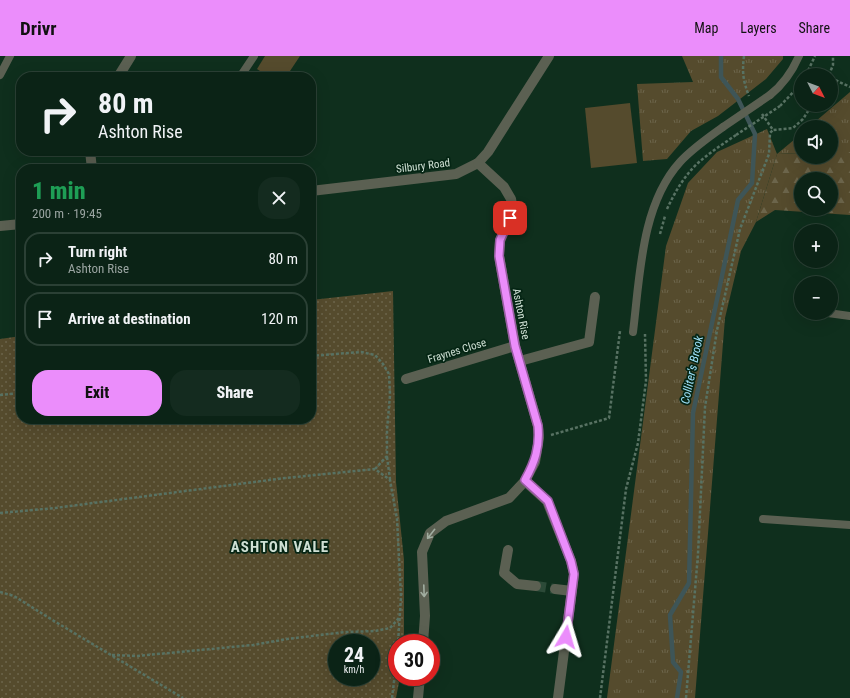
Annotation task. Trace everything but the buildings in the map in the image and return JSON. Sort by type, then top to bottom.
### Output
[{"type":"street","points":[[121,72],[131,56]]},
{"type":"street","name":"Silbury Road","points":[[316,190],[456,174],[478,163],[488,152],[549,56]]},
{"type":"street","name":"Ashton Rise","points":[[424,634],[425,616],[422,552],[430,533],[446,521],[509,498],[525,480],[534,462],[539,438],[538,426],[515,346],[499,256],[500,240],[513,210],[511,199],[504,187],[478,163]]},
{"type":"street","points":[[0,226],[16,224]]},
{"type":"street","points":[[520,361],[589,342],[595,297]]},
{"type":"street","name":"Fraynes Close","points":[[406,379],[515,346]]},
{"type":"street","points":[[525,480],[548,501],[574,574],[558,698]]},
{"type":"street","points":[[508,550],[504,573],[518,584],[536,586]]},
{"type":"street","points":[[555,589],[572,591]]},
{"type":"street","points":[[418,698],[419,686]]},
{"type":"lane","points":[[0,75],[10,56]]},
{"type":"lane","points":[[243,72],[254,56]]},
{"type":"lane","points":[[633,332],[645,242],[653,210],[669,176],[691,151],[780,87],[788,78],[799,56]]},
{"type":"lane","points":[[838,314],[850,316]]},
{"type":"lane","points":[[763,519],[850,526]]},
{"type":"path","points":[[809,68],[815,56]]},
{"type":"path","points":[[832,68],[833,56]]},
{"type":"path","points":[[838,81],[850,87]]},
{"type":"path","points":[[658,241],[666,212],[676,190],[688,173],[703,159],[780,106],[794,92]]},
{"type":"path","points":[[686,698],[698,554],[705,407],[717,330],[740,229],[769,154],[770,133],[773,130]]},
{"type":"path","points":[[539,438],[609,418],[620,330],[645,333],[646,381],[638,443],[626,489],[600,698]]},
{"type":"path","points":[[316,356],[361,352],[375,355],[384,364],[389,374],[390,395],[387,430],[387,456],[397,519],[401,597],[398,634]]},
{"type":"path","points":[[0,395],[16,393]]},
{"type":"path","points":[[0,513],[55,508],[286,478],[375,469],[387,456]]},
{"type":"path","points":[[375,469],[390,480]]},
{"type":"path","points":[[0,592],[14,596],[183,698]]},
{"type":"path","points":[[112,655],[137,656],[253,645],[302,637],[375,631],[390,628],[399,618]]},
{"type":"path","points":[[392,698],[393,686]]},
{"type":"green space","points":[[265,56],[300,56],[289,72],[262,72],[257,69]]},
{"type":"green space","points":[[682,56],[783,56],[783,59],[766,79],[718,116],[691,131],[667,159],[643,161],[637,84],[693,82]]},
{"type":"green space","points":[[850,92],[850,152],[838,152],[838,120],[817,120],[827,112],[838,112],[838,102]]},
{"type":"green space","points":[[630,103],[637,163],[591,168],[585,108]]},
{"type":"green space","points":[[767,129],[777,154],[756,222],[741,251],[725,318],[695,698],[607,698],[666,246],[688,183],[717,152]]},
{"type":"green space","points":[[794,140],[794,153],[777,154]]},
{"type":"green space","points":[[838,152],[850,152],[850,215],[838,214],[838,172],[794,172],[794,211],[775,210],[756,222],[777,154],[794,153],[794,164],[838,164]]},
{"type":"green space","points":[[393,291],[396,482],[404,560],[404,634],[388,634],[388,686],[398,686],[396,698],[0,698],[0,339],[16,337],[16,424],[316,424],[316,299]]},
{"type":"waterway","name":"Colliter's Brook","points":[[677,698],[681,672],[673,662],[670,615],[689,583],[693,413],[738,200],[752,183],[755,134],[738,99],[721,77],[721,56]]},
{"type":"tunnel","points":[[536,586],[555,589]]},
{"type":"district","name":"ASHTON VALE","points":[[280,547]]},
{"type":"route","points":[[510,218],[500,240],[499,256],[501,273],[515,346],[538,426],[539,438],[534,462],[525,480],[548,501],[571,561],[574,574],[566,637]]}]
